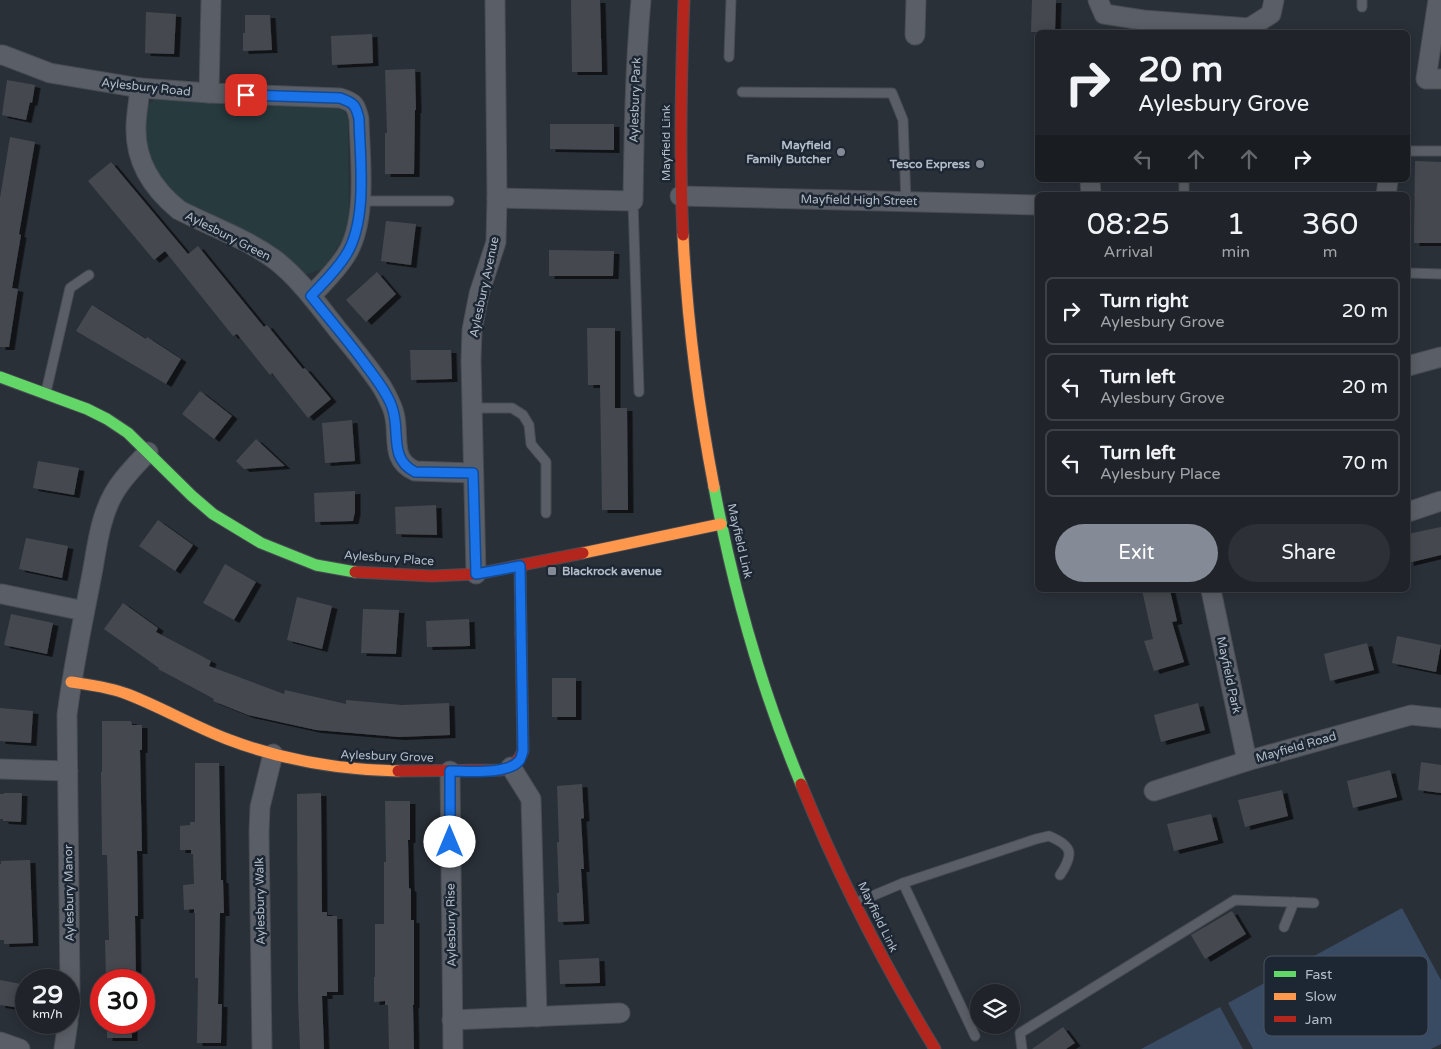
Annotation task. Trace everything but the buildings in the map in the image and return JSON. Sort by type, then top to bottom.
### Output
[{"type":"street","name":"Aylesbury Road","points":[[209,94],[211,0]]},
{"type":"street","name":"Aylesbury Avenue","points":[[476,574],[471,408],[472,330],[479,294],[496,242],[495,0]]},
{"type":"street","name":"Aylesbury Park","points":[[633,201],[637,41],[642,0]]},
{"type":"street","name":"Mayfield Link","points":[[684,0],[679,96],[680,196],[689,332],[703,432],[720,524],[766,691],[801,786],[822,834],[886,964],[935,1049]]},
{"type":"street","points":[[915,36],[916,0]]},
{"type":"street","points":[[1098,0],[1104,14],[1144,20],[1249,28],[1271,14],[1274,0]]},
{"type":"street","points":[[1438,0],[1426,79],[1441,79]]},
{"type":"street","name":"Aylesbury Road","points":[[0,55],[50,73],[140,88],[209,94],[340,98],[352,102],[357,109],[359,119],[361,201],[359,218],[355,235],[347,254],[333,274],[311,296]]},
{"type":"street","name":"Aylesbury Green","points":[[140,88],[136,128],[139,151],[145,172],[154,187],[167,201],[179,210],[262,251],[276,260],[311,296],[382,387],[396,418],[397,448],[400,459],[406,467],[415,472],[473,473]]},
{"type":"street","name":"Mayfield High Street","points":[[680,196],[1035,205]]},
{"type":"street","points":[[497,198],[633,201]]},
{"type":"street","points":[[1410,365],[1441,357]]},
{"type":"street","name":"Aylesbury Place","points":[[0,377],[87,409],[108,419],[128,433],[192,496],[214,514],[261,543],[316,565],[351,572],[432,576],[476,574],[720,524]]},
{"type":"street","name":"Aylesbury Manor","points":[[70,969],[67,714],[84,611],[106,510],[125,476],[148,452]]},
{"type":"street","points":[[1410,511],[1441,501]]},
{"type":"street","points":[[520,566],[523,751],[520,761],[511,767],[531,799],[537,1017]]},
{"type":"street","name":"Mayfield Park","points":[[1211,592],[1247,761]]},
{"type":"street","points":[[2,594],[84,611]]},
{"type":"street","name":"Aylesbury Grove","points":[[72,682],[133,696],[203,730],[273,754],[301,761],[339,768],[374,771],[501,770],[511,767]]},
{"type":"street","name":"Mayfield Road","points":[[1154,791],[1247,761],[1411,715],[1441,718]]},
{"type":"street","name":"Aylesbury Walk","points":[[262,1049],[259,832],[260,806],[273,754]]},
{"type":"street","points":[[0,769],[68,771]]},
{"type":"street","name":"Aylesbury Rise","points":[[450,771],[453,1049]]},
{"type":"street","points":[[452,1020],[620,1013]]},
{"type":"street","points":[[64,1049],[66,1034]]},
{"type":"street","points":[[0,1042],[20,1049]]},
{"type":"lane","points":[[729,57],[730,0]]},
{"type":"lane","points":[[742,92],[892,94],[903,120],[906,201]]},
{"type":"lane","points":[[1410,151],[1441,151]]},
{"type":"lane","points":[[361,201],[449,201]]},
{"type":"lane","name":"Aylesbury Park","points":[[633,201],[639,392]]},
{"type":"lane","points":[[1410,274],[1441,274]]},
{"type":"lane","points":[[46,394],[70,288],[88,275]]},
{"type":"lane","points":[[471,408],[512,408],[523,414],[529,425],[531,444],[546,462],[546,513]]},
{"type":"lane","points":[[856,903],[903,883],[1049,836],[1065,845],[1070,852],[1069,862],[1060,875]]},
{"type":"lane","points":[[903,883],[975,1036]]},
{"type":"lane","points":[[1022,1049],[1020,1033],[1235,900],[1314,903]]},
{"type":"lane","points":[[1284,927],[1294,902]]},
{"type":"green space","points":[[157,98],[333,101],[343,108],[348,118],[349,218],[343,238],[332,257],[322,269],[305,275],[274,246],[181,200],[164,187],[153,167],[144,138],[143,114],[148,104]]},
{"type":"water","points":[[1402,908],[1428,956],[1314,956]]},
{"type":"water","points":[[1428,956],[1441,980],[1441,1044],[1431,1049],[1253,1049],[1228,1003],[1264,983],[1264,1036],[1428,1036]]},
{"type":"water","points":[[1220,1007],[1243,1049],[1141,1049]]},
{"type":"traffic: fast","points":[[0,377],[87,409],[107,419],[128,433],[213,514],[261,543],[316,565],[355,572]]},
{"type":"traffic: fast","points":[[714,487],[730,563],[750,638],[773,712],[801,784]]},
{"type":"traffic: slow","points":[[683,235],[687,299],[694,362],[714,487]]},
{"type":"traffic: slow","points":[[583,553],[721,524]]},
{"type":"traffic: slow","points":[[520,566],[521,634]]},
{"type":"traffic: slow","points":[[71,682],[127,694],[214,734],[269,753],[333,766],[398,771]]},
{"type":"traffic: jam","points":[[683,235],[681,118],[684,0]]},
{"type":"traffic: jam","points":[[355,572],[432,576],[476,574],[583,553]]},
{"type":"traffic: jam","points":[[398,771],[501,770],[512,766],[517,761],[523,751],[521,634]]},
{"type":"traffic: jam","points":[[801,784],[846,886],[898,985],[935,1049]]},
{"type":"place","name":"Mayfield Family Butcher","points":[[841,152]]},
{"type":"place","name":"Tesco Express","points":[[980,164]]},
{"type":"place","name":"Blackrock avenue","points":[[552,571]]},
{"type":"route","points":[[246,95],[340,98],[352,102],[357,109],[359,119],[361,201],[355,235],[347,254],[333,274],[311,296],[382,387],[396,418],[397,448],[400,459],[406,467],[415,472],[473,473],[476,574],[520,566],[523,751],[520,761],[511,767],[501,770],[450,771],[450,842]]}]
